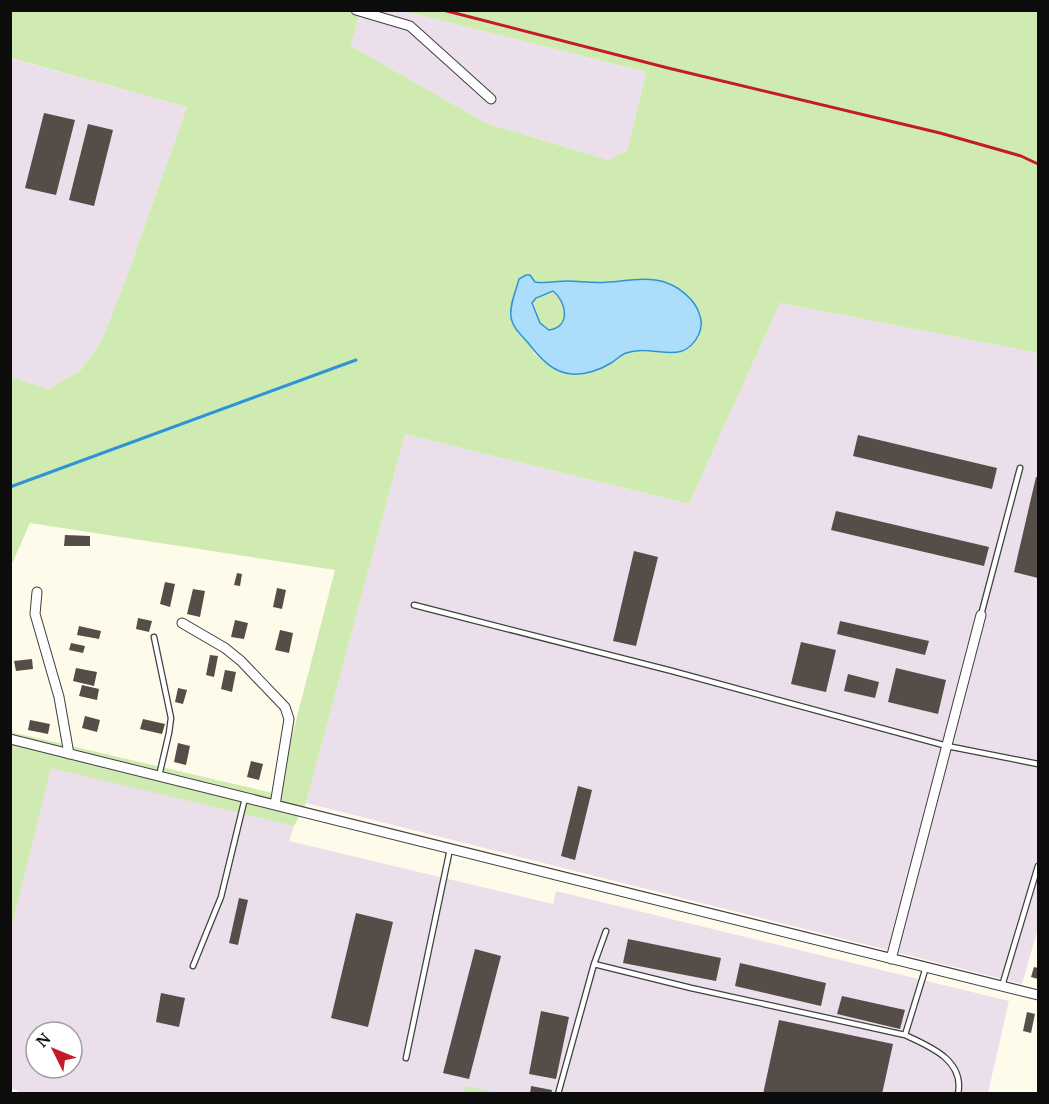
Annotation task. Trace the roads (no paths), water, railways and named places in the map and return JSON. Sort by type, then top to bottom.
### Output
[{"type":"street","points":[[356,10],[410,26],[491,99]]},
{"type":"street","points":[[37,592],[35,614],[59,697],[69,754]]},
{"type":"street","points":[[891,958],[981,615]]},
{"type":"street","points":[[182,623],[225,648],[285,707],[289,714],[274,805]]},
{"type":"street","points":[[10,739],[1038,995]]},
{"type":"lane","points":[[981,615],[1020,468]]},
{"type":"lane","points":[[414,605],[683,674],[947,746],[1038,764]]},
{"type":"lane","points":[[154,638],[171,718],[159,776]]},
{"type":"lane","points":[[193,966],[221,897],[245,798]]},
{"type":"lane","points":[[406,1058],[450,849]]},
{"type":"lane","points":[[1002,986],[1038,866]]},
{"type":"lane","points":[[558,1094],[594,964],[606,931]]},
{"type":"lane","points":[[594,964],[691,988],[905,1035],[938,1050],[954,1067],[960,1085],[958,1094]]},
{"type":"lane","points":[[905,1035],[926,967]]},
{"type":"water","points":[[530,275],[535,282],[539,283],[567,281],[598,283],[645,279],[667,283],[694,303],[701,319],[700,331],[685,350],[626,353],[607,366],[592,372],[565,373],[553,368],[542,359],[514,326],[511,308],[519,279]],"holes":[[[553,291],[564,307],[564,319],[556,328],[549,330],[540,323],[532,303],[536,298]]]},
{"type":"waterway","points":[[10,487],[356,360]]},
{"type":"railway","points":[[443,10],[668,68],[940,133],[1021,156],[1038,164]]}]
